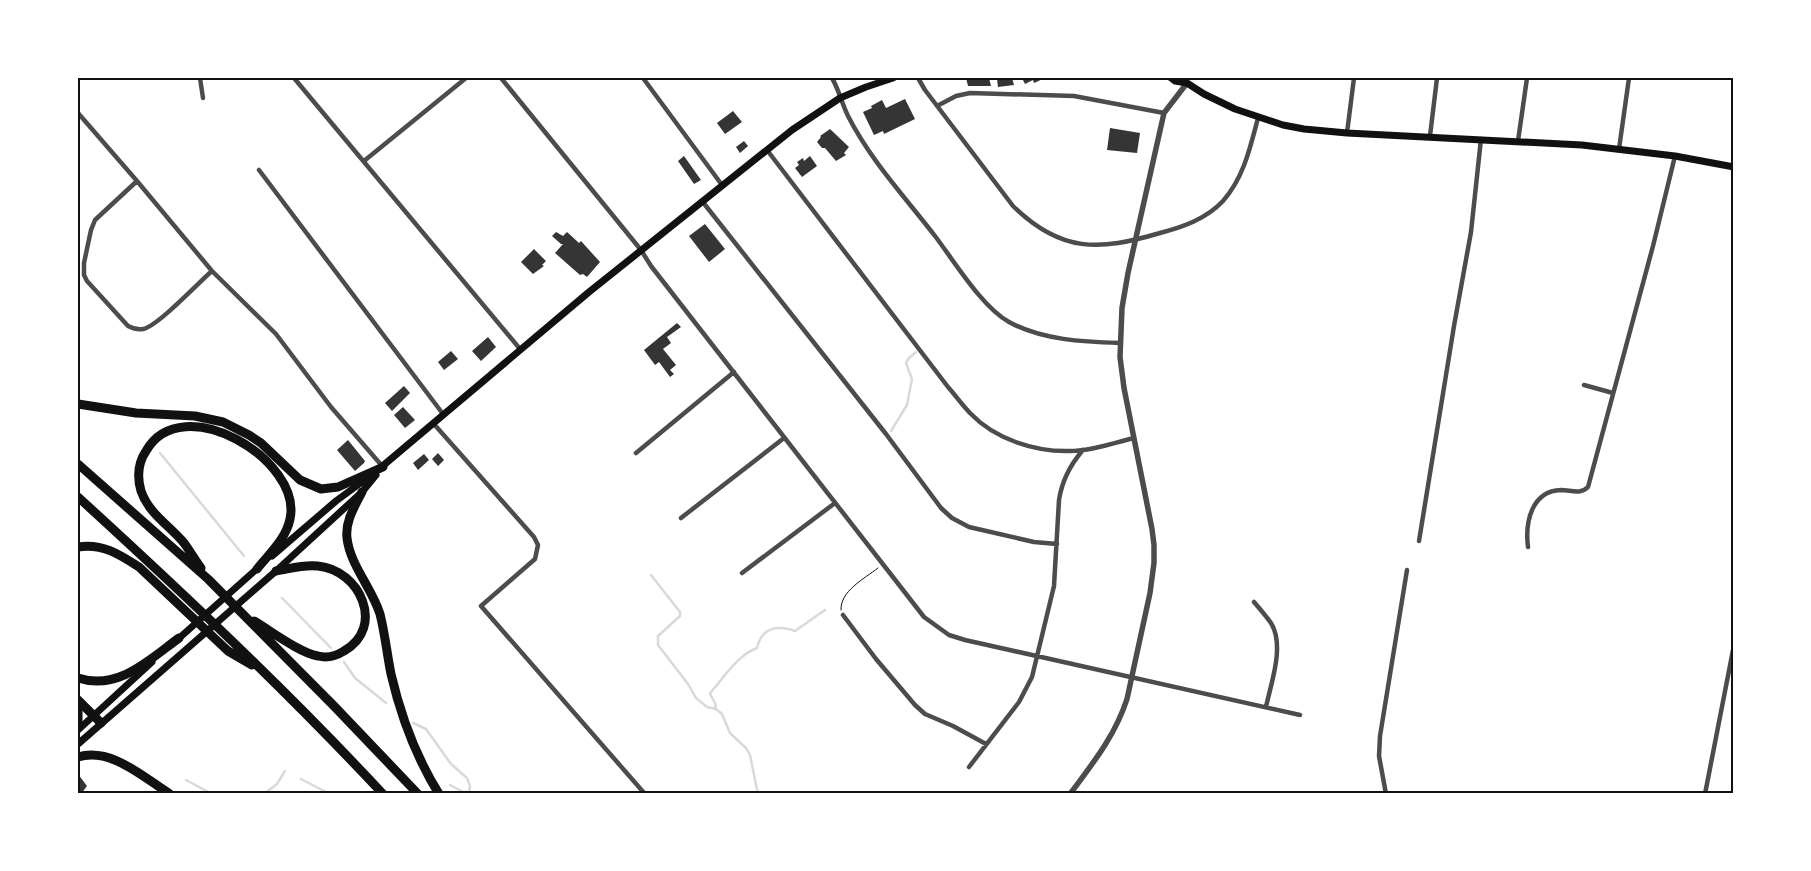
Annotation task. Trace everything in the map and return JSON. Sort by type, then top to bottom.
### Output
[{"type":"highway","points":[[78,404],[136,413],[195,416],[223,422],[261,443],[300,480],[321,488],[338,487],[382,467]]},
{"type":"highway","points":[[208,579],[183,542],[151,510],[145,501],[139,483],[139,467],[148,447],[165,431],[183,426],[216,431],[242,443],[266,461],[285,485],[292,504],[290,519],[282,539],[257,569]]},
{"type":"highway","points":[[78,464],[208,579],[418,794]]},
{"type":"highway","points":[[362,492],[351,513],[347,526],[349,550],[379,613],[395,690],[408,733],[423,766],[439,794]]},
{"type":"highway","points":[[78,497],[266,673],[384,794]]},
{"type":"highway","points":[[78,547],[86,545],[105,548],[139,567],[228,650],[266,673]]},
{"type":"highway","points":[[241,613],[306,652],[317,656],[338,654],[355,643],[363,629],[366,613],[360,594],[347,579],[338,573],[318,566],[276,571]]},
{"type":"highway","points":[[78,678],[98,682],[126,675],[182,636]]},
{"type":"highway","points":[[78,700],[101,723]]},
{"type":"highway","points":[[78,712],[78,724]]},
{"type":"highway","points":[[78,757],[94,755],[118,761],[170,794]]},
{"type":"main road","points":[[78,730],[246,578],[336,501],[382,467],[520,349],[722,185],[807,119],[840,98],[894,78]]},
{"type":"main road","points":[[1171,78],[1175,81],[1186,80],[1219,102],[1258,118],[1304,129],[1347,133],[1582,144],[1675,156],[1734,167]]},
{"type":"main road","points":[[78,744],[276,571],[362,492],[382,467]]},
{"type":"street","points":[[200,78],[203,98]]},
{"type":"street","points":[[294,78],[520,349]]},
{"type":"street","points":[[364,161],[466,78]]},
{"type":"street","points":[[501,78],[641,250],[651,266],[924,617],[948,635],[964,640],[1300,715]]},
{"type":"street","points":[[643,78],[722,185]]},
{"type":"street","points":[[832,78],[848,116],[874,159],[971,284],[996,312],[1007,321],[1033,332],[1078,341],[1120,343]]},
{"type":"street","points":[[918,78],[925,90],[1013,206],[1036,226],[1058,238],[1088,245],[1111,245],[1135,240],[1195,222],[1218,206],[1234,187],[1241,174],[1258,118]]},
{"type":"street","points":[[1347,133],[1354,78]]},
{"type":"street","points":[[1430,136],[1437,78]]},
{"type":"street","points":[[1518,141],[1527,78]]},
{"type":"street","points":[[1618,149],[1629,78]]},
{"type":"street","points":[[1070,794],[1101,753],[1117,726],[1132,678],[1150,593],[1154,563],[1152,529],[1124,388],[1120,343],[1125,290],[1164,113],[1186,80]]},
{"type":"street","points":[[937,106],[956,96],[970,93],[1058,95],[1086,98],[1164,113]]},
{"type":"street","points":[[78,114],[212,271],[276,334],[331,407],[382,467]]},
{"type":"street","points":[[1419,541],[1471,232],[1481,139]]},
{"type":"street","points":[[767,150],[971,414],[1000,435],[1034,448],[1054,451],[1083,450],[1134,438]]},
{"type":"street","points":[[1528,547],[1528,521],[1533,507],[1538,501],[1552,492],[1566,490],[1578,492],[1588,487],[1675,156]]},
{"type":"street","points":[[259,170],[443,414]]},
{"type":"street","points":[[137,181],[100,214],[93,224],[84,264],[84,275],[87,281],[128,326],[135,329],[144,329],[155,322],[212,271]]},
{"type":"street","points":[[702,201],[886,434],[941,508],[952,518],[968,526],[1034,542],[1058,544]]},
{"type":"street","points":[[636,453],[734,372]]},
{"type":"street","points":[[1584,385],[1613,393]]},
{"type":"street","points":[[433,423],[534,537],[538,545],[535,559],[481,606],[645,794]]},
{"type":"street","points":[[681,518],[784,438]]},
{"type":"street","points":[[969,767],[1019,702],[1032,677],[1054,586],[1061,487],[1067,473],[1083,450]]},
{"type":"street","points":[[742,573],[835,503]]},
{"type":"street","points":[[1386,794],[1379,756],[1380,736],[1408,570]]},
{"type":"street","points":[[1254,602],[1272,624],[1278,646],[1266,707]]},
{"type":"street","points":[[843,615],[876,659],[915,705],[925,714],[953,726],[986,744]]},
{"type":"street","points":[[1705,794],[1734,645]]},
{"type":"path","points":[[843,615],[840,608],[848,591],[882,565]]},
{"type":"building","points":[[966,78],[989,78],[991,86],[968,86]]},
{"type":"building","points":[[1012,78],[1014,85],[998,87],[997,79]]},
{"type":"building","points":[[1022,78],[1045,78],[1034,83],[1033,80],[1025,84]]},
{"type":"building","points":[[905,99],[915,119],[884,134],[883,131],[874,135],[863,112],[882,100],[886,108]]},
{"type":"building","points":[[733,111],[742,122],[725,134],[717,123]]},
{"type":"building","points":[[1110,128],[1140,133],[1137,153],[1107,150]]},
{"type":"building","points":[[830,129],[849,147],[844,153],[846,155],[836,161],[817,142],[820,136]]},
{"type":"building","points":[[744,141],[748,146],[740,153],[736,147]]},
{"type":"building","points":[[684,156],[701,180],[694,184],[678,161]]},
{"type":"building","points":[[810,156],[817,166],[802,177],[795,168],[799,165],[797,162],[803,158],[804,161]]},
{"type":"building","points":[[705,224],[725,249],[709,262],[689,236]]},
{"type":"building","points":[[556,232],[563,236],[567,232],[579,243],[581,241],[600,262],[587,277],[583,274],[580,275],[555,253],[563,244],[552,236]]},
{"type":"building","points":[[534,249],[546,261],[542,265],[544,266],[533,274],[521,262]]},
{"type":"building","points":[[677,323],[681,327],[667,337],[671,343],[663,349],[676,365],[670,370],[674,374],[670,377],[659,362],[655,365],[644,350]]},
{"type":"building","points":[[488,337],[496,347],[481,361],[472,351]]},
{"type":"building","points":[[451,351],[458,359],[444,370],[438,362]]},
{"type":"building","points":[[404,386],[410,393],[392,411],[385,403]]},
{"type":"building","points":[[403,407],[415,420],[405,428],[394,415]]},
{"type":"building","points":[[348,440],[365,461],[355,471],[337,450]]},
{"type":"building","points":[[438,453],[444,460],[438,466],[432,459]]},
{"type":"building","points":[[424,454],[429,460],[418,470],[413,463]]},
{"type":"building","points":[[78,774],[87,786],[81,794],[78,794]]},
{"type":"waterway","points":[[891,431],[907,405],[912,379],[906,363],[916,352]]},
{"type":"waterway","points":[[160,453],[244,556]]},
{"type":"waterway","points":[[651,575],[680,612],[680,616],[658,636],[658,645],[688,684],[696,698],[707,707],[716,709],[722,714],[730,733],[746,748],[750,755],[758,794]]},
{"type":"waterway","points":[[282,598],[331,648]]},
{"type":"waterway","points":[[716,709],[710,694],[711,692],[736,662],[757,648],[759,641],[766,632],[776,628],[795,631],[825,610]]},
{"type":"waterway","points":[[344,662],[355,678],[386,703]]},
{"type":"waterway","points":[[413,723],[426,729],[451,764],[467,778],[470,786],[469,794]]},
{"type":"waterway","points":[[264,794],[277,784],[285,771]]},
{"type":"waterway","points":[[301,779],[330,794]]},
{"type":"waterway","points":[[186,780],[212,794]]},
{"type":"waterway","points":[[450,785],[463,792],[468,792]]}]
